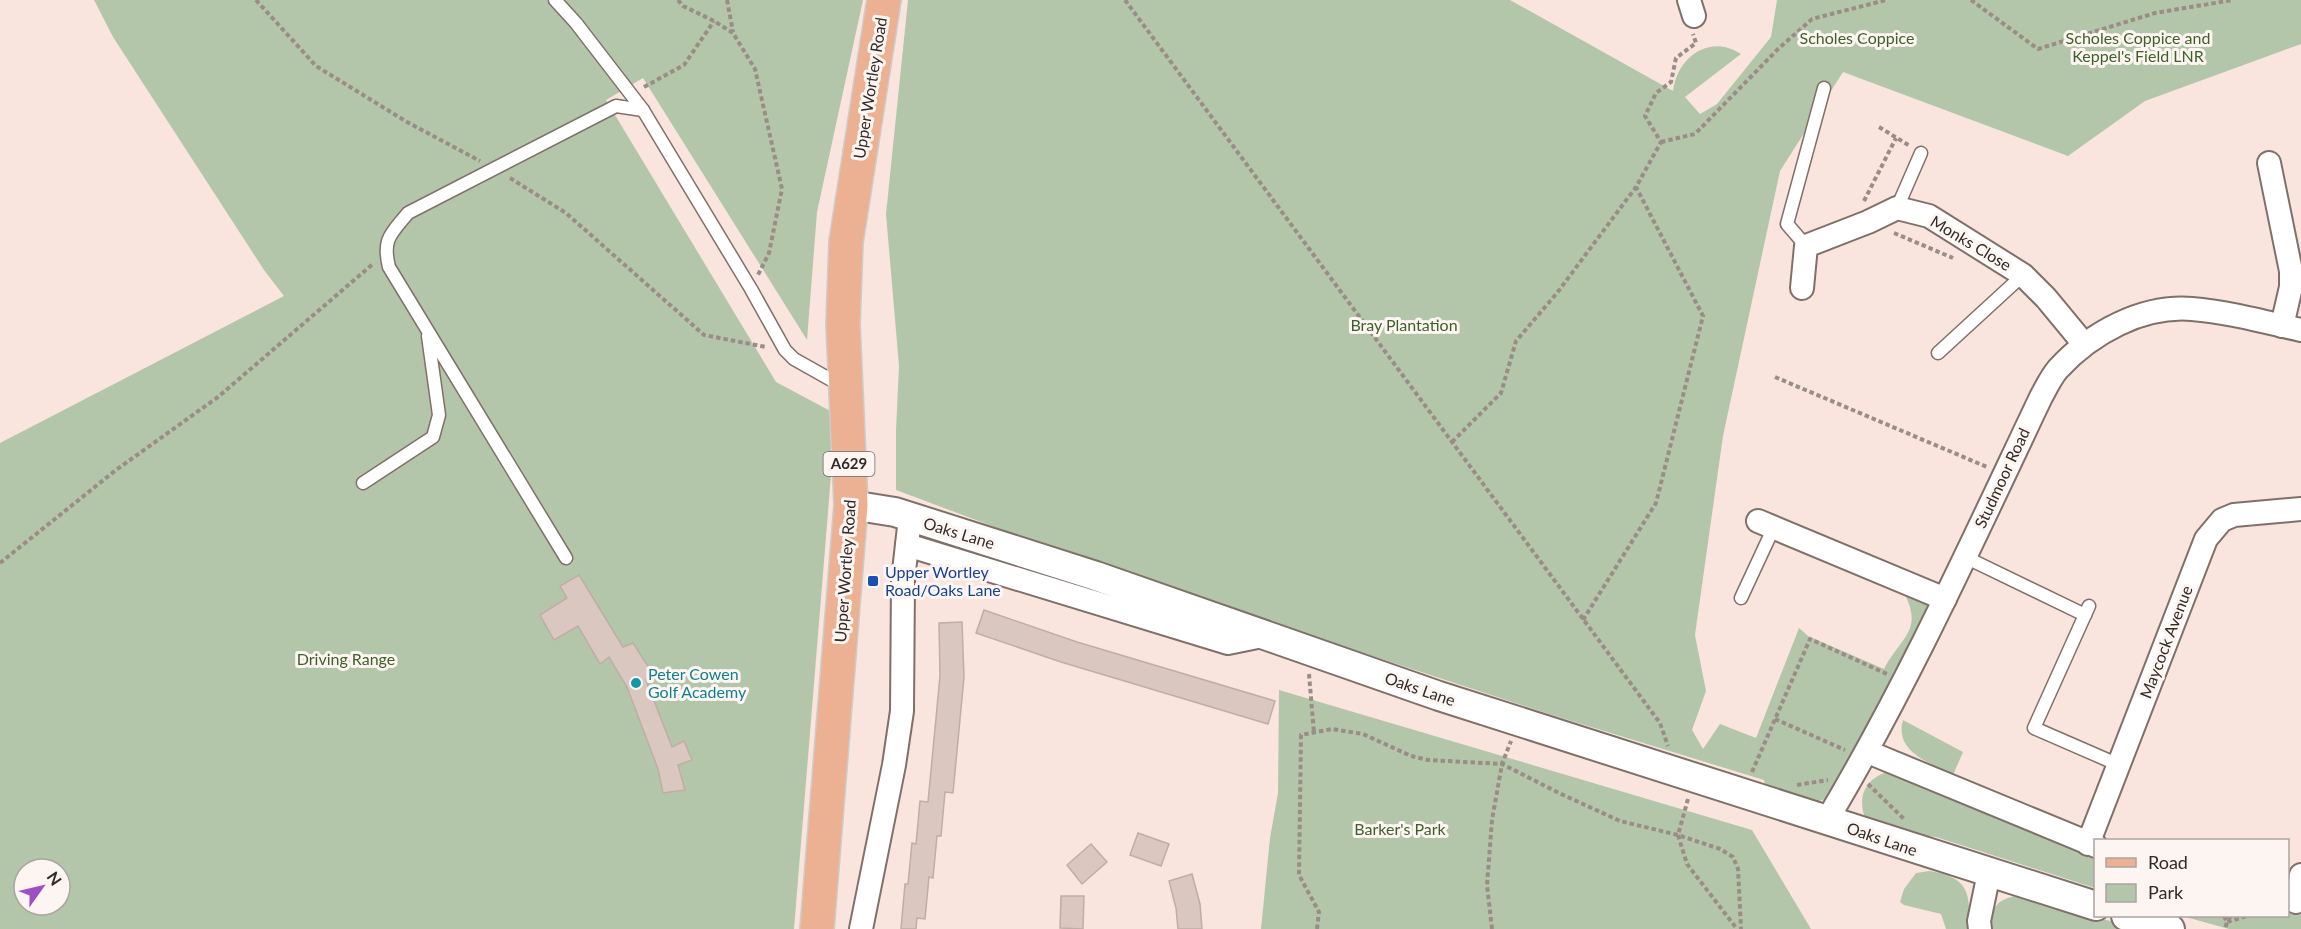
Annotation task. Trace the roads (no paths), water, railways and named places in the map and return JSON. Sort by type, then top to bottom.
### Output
[{"type":"main road","name":"Upper Wortley Road","points":[[818,929],[851,506],[843,324],[846,242],[884,0]]},
{"type":"street","points":[[2269,163],[2291,271],[2292,328]]},
{"type":"street","points":[[1802,288],[1806,246],[1859,226],[1897,208]]},
{"type":"street","name":"Monks Close","points":[[1897,208],[1929,216],[2023,275],[2046,298],[2084,344]]},
{"type":"street","name":"Studmoor Road","points":[[1827,820],[1862,762],[1904,681],[2041,397],[2056,371],[2084,344],[2109,328],[2173,309],[2230,314],[2292,328]]},
{"type":"street","name":"Oaks Lane","points":[[851,506],[895,513],[909,532],[1096,576],[1438,696],[2094,905]]},
{"type":"street","name":"Maycock Avenue","points":[[2094,839],[2119,765],[2205,539],[2222,520],[2234,515],[2301,509]]},
{"type":"street","points":[[1766,524],[1945,599]]},
{"type":"street","points":[[861,929],[892,777],[902,711],[903,580],[909,532]]},
{"type":"street","points":[[1862,762],[2092,845]]},
{"type":"street","points":[[1980,929],[1979,921],[1989,873]]},
{"type":"street","points":[[2295,902],[2301,874]]},
{"type":"street","points":[[2132,917],[2169,929]]},
{"type":"lane","points":[[555,0],[576,23],[643,110],[752,289],[785,350],[794,359],[847,389]]},
{"type":"lane","points":[[1806,246],[1788,224],[1824,88]]},
{"type":"lane","points":[[566,558],[389,267],[385,253],[387,239],[408,213],[616,106],[643,110]]},
{"type":"lane","points":[[1897,208],[1921,153]]},
{"type":"lane","points":[[1938,353],[2023,275]]},
{"type":"lane","points":[[363,483],[433,437],[440,415],[427,329]]},
{"type":"lane","points":[[1741,598],[1766,524]]},
{"type":"lane","points":[[1965,557],[2087,610],[2034,728],[2119,765]]},
{"type":"place","name":"Upper Wortley Road/Oaks Lane","points":[[873,581]]},
{"type":"place","name":"Peter Cowen Golf Academy","points":[[636,683]]},
{"type":"park label","name":"Scholes Coppice","points":[[1857,38]]},
{"type":"park label","name":"Scholes Coppice and Keppel's Field LNR","points":[[2138,47]]},
{"type":"park label","name":"Bray Plantation","points":[[1404,325]]},
{"type":"park label","name":"Driving Range","points":[[346,659]]},
{"type":"park label","name":"Barker's Park","points":[[1400,829]]}]
